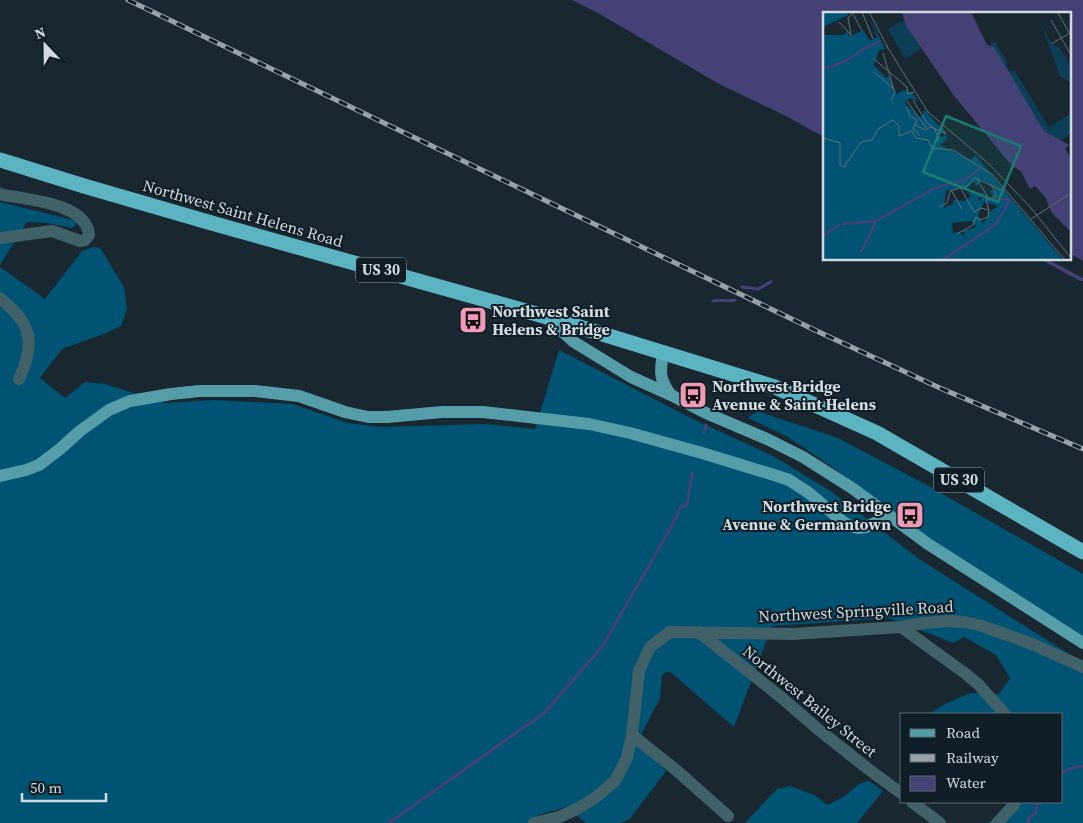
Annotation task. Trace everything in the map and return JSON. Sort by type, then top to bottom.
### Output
[{"type":"highway","name":"Northwest Saint Helens Road","points":[[0,160],[75,184],[547,317],[775,387],[878,434],[1083,552]]},
{"type":"main road","points":[[547,317],[574,342],[632,378],[803,457],[852,488],[928,544],[1083,644]]},
{"type":"main road","points":[[663,353],[661,375],[664,386],[671,395]]},
{"type":"main road","points":[[0,476],[39,465],[109,410],[130,402],[155,396],[199,391],[255,391],[299,396],[346,412],[368,417],[442,412],[483,412],[588,424],[630,433],[702,453],[789,480],[809,492],[850,526],[866,527],[879,521],[885,512]]},
{"type":"street","points":[[0,194],[55,205],[74,212],[84,221],[89,230],[89,235],[85,240],[80,241],[52,231],[0,238]]},
{"type":"street","points":[[0,298],[18,314],[23,322],[28,339],[27,357],[19,379]]},
{"type":"street","name":"Northwest Springville Road","points":[[536,823],[559,817],[577,809],[596,797],[615,781],[627,758],[632,734],[639,671],[650,647],[670,632],[793,634],[901,627],[947,621],[965,622],[982,626],[1032,644],[1083,667]]},
{"type":"street","points":[[901,627],[978,684],[1004,713]]},
{"type":"street","name":"Northwest Bailey Street","points":[[699,632],[853,757],[900,792]]},
{"type":"street","points":[[632,734],[728,816]]},
{"type":"street","points":[[913,803],[940,823]]},
{"type":"street","points":[[997,823],[1014,803]]},
{"type":"shaded area","points":[[0,202],[77,222],[72,228],[47,223],[27,222],[0,265]]},
{"type":"shaded area","points":[[93,247],[100,248],[124,287],[127,309],[121,326],[62,349],[40,378],[65,398],[85,382],[105,384],[165,403],[214,400],[292,404],[348,423],[379,427],[487,424],[535,429],[559,350],[693,419],[773,456],[832,492],[919,559],[1083,663],[1083,823],[988,823],[993,820],[1007,803],[1063,803],[1063,713],[931,713],[943,705],[970,693],[999,694],[1010,678],[996,655],[964,637],[954,643],[889,618],[772,626],[734,727],[669,671],[662,675],[660,698],[637,743],[666,771],[630,819],[620,823],[586,823],[566,807],[538,815],[530,823],[0,823],[0,267],[45,299],[82,251]]},
{"type":"shaded area","points":[[757,411],[838,438],[925,484],[1083,574],[1083,637],[931,541],[831,466],[788,437],[748,418]]},
{"type":"shaded area","points":[[869,781],[883,791],[857,823],[745,823],[777,789],[790,786],[814,795],[828,805],[845,796],[859,784]]},
{"type":"water","points":[[572,0],[1083,0],[1083,297],[1013,260],[1070,260],[1070,12],[823,12],[823,136],[784,115],[719,84],[598,13]]},
{"type":"pier","points":[[1070,254],[1083,261],[1083,278],[1049,260],[1070,260]]},
{"type":"pier","points":[[1010,260],[1042,260],[1083,281],[1083,300],[1078,300],[1022,269]]},
{"type":"waterway","points":[[742,287],[758,289],[771,282]]},
{"type":"waterway","points":[[713,301],[735,300]]},
{"type":"waterway","points":[[704,432],[706,425]]},
{"type":"waterway","points":[[389,823],[544,713],[602,647],[673,524],[680,508],[687,504],[692,473]]},
{"type":"waterway","points":[[1063,772],[1083,766]]},
{"type":"waterway","points":[[1027,823],[1030,817],[1036,813],[1037,804],[1040,803]]},
{"type":"railway","points":[[128,0],[821,333],[940,388],[1083,449]]},
{"type":"place","name":"Northwest Saint Helens & Bridge","points":[[473,320]]},
{"type":"place","name":"Northwest Bridge Avenue & Saint Helens","points":[[693,395]]},
{"type":"place","name":"Northwest Bridge Avenue & Germantown","points":[[910,515]]}]
